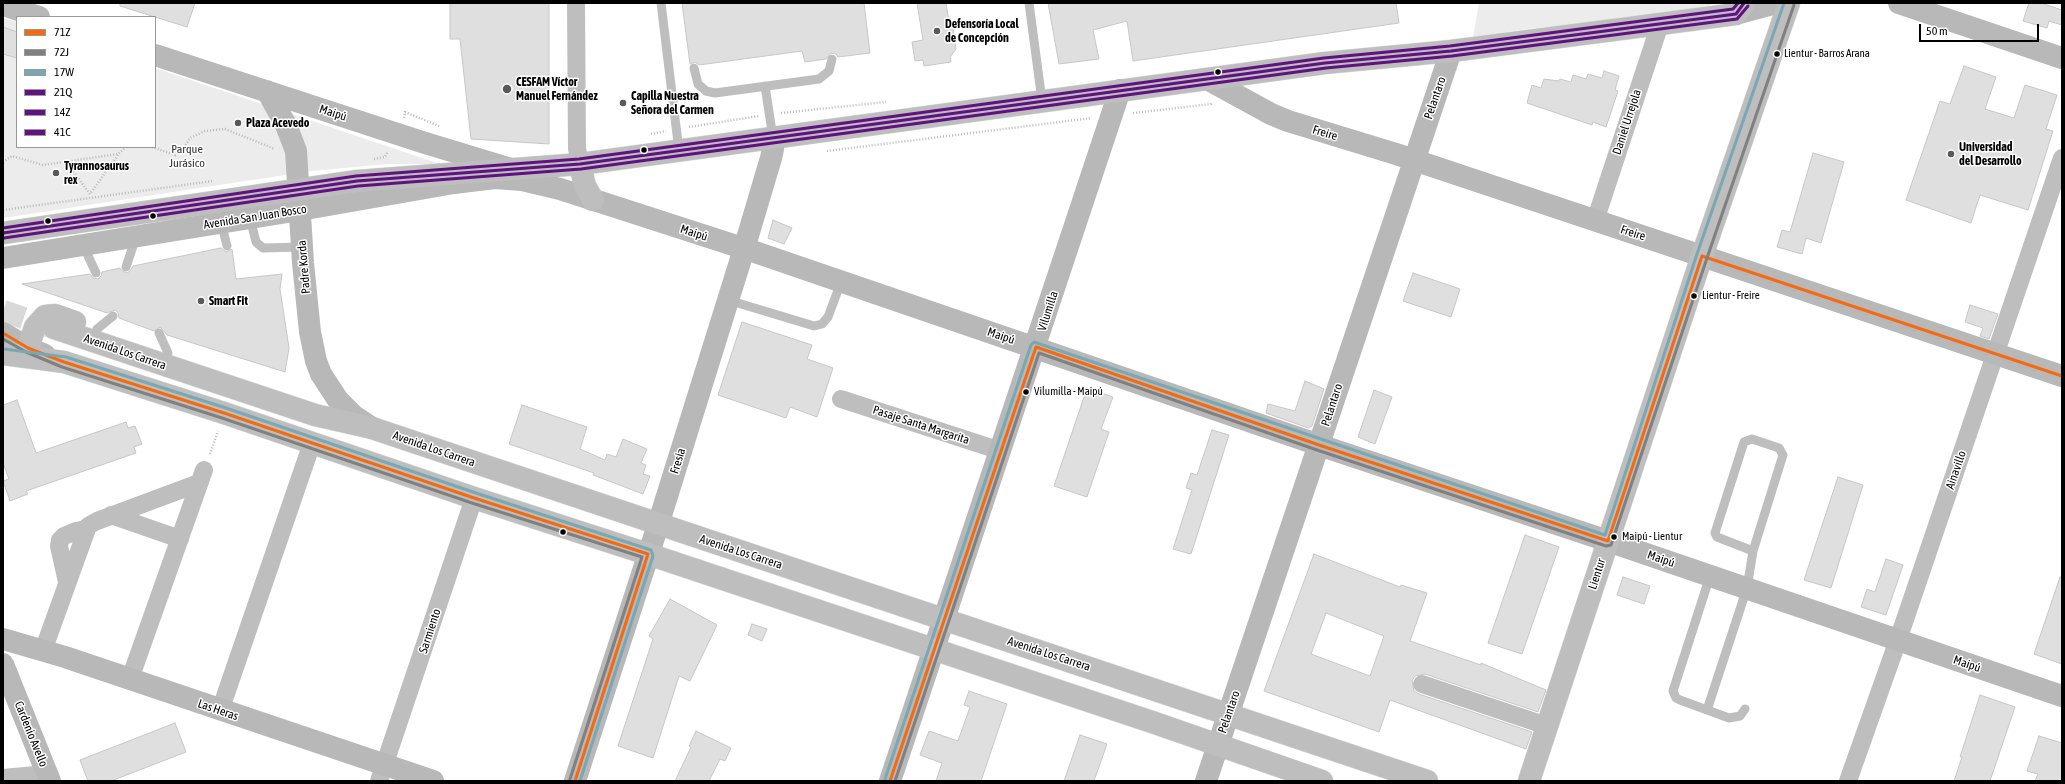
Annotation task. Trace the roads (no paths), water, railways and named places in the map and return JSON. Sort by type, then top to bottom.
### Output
[{"type":"main road","name":"Avenida San Juan Bosco","points":[[3,258],[250,217],[299,199],[357,181],[509,173],[1120,90],[1209,80],[1325,63],[1451,51],[1660,24],[1777,3]]},
{"type":"main road","name":"Lientur","points":[[1529,781],[1702,256],[1789,3]]},
{"type":"main road","points":[[1899,3],[2062,58]]},
{"type":"main road","points":[[3,5],[36,16]]},
{"type":"main road","name":"Pelantaro","points":[[1206,781],[1451,51]]},
{"type":"main road","name":"Maipú","points":[[156,54],[267,91],[399,126],[509,173],[744,249],[1036,347],[1319,445],[1608,541],[2062,696]]},
{"type":"main road","name":"Freire","points":[[1209,80],[1271,114],[1288,121],[1414,161],[2062,376]]},
{"type":"main road","name":"Vilumilla","points":[[890,781],[1036,347],[1120,90]]},
{"type":"main road","name":"Padre Korda","points":[[267,91],[292,138],[296,151],[302,247],[310,332],[316,361],[329,388],[338,400],[363,422]]},
{"type":"main road","name":"Fresia","points":[[575,781],[658,525],[744,249],[771,158],[773,138]]},
{"type":"main road","points":[[580,164],[584,186],[593,200]]},
{"type":"main road","name":"Avenida San Juan Bosco","points":[[3,233],[299,199]]},
{"type":"main road","points":[[28,348],[35,327],[39,320],[45,316],[55,315],[105,323],[168,353],[363,422]]},
{"type":"main road","name":"Avenida Los Carrera","points":[[54,328],[315,415],[363,422],[658,525],[1426,781]]},
{"type":"main road","points":[[3,333],[28,348],[64,362],[224,413],[474,498],[648,554],[1322,781]]},
{"type":"main road","points":[[3,354],[64,362]]},
{"type":"main road","name":"Las Heras","points":[[3,639],[130,679],[220,711],[382,773],[434,781]]},
{"type":"main road","name":"Cardenio Avello","points":[[3,664],[48,778]]},
{"type":"street","points":[[576,3],[577,141],[580,164]]},
{"type":"street","name":"Daniel Urrejola","points":[[1594,221],[1660,24]]},
{"type":"street","name":"Ainavillo","points":[[1848,781],[1898,640],[2062,158]]},
{"type":"street","name":"Pasaje Santa Margarita","points":[[841,399],[1001,451]]},
{"type":"street","points":[[220,711],[312,443]]},
{"type":"street","points":[[43,651],[86,529],[92,523],[202,477],[130,679]]},
{"type":"street","name":"Sarmiento","points":[[382,773],[474,498]]},
{"type":"street","points":[[111,515],[180,539]]},
{"type":"street","points":[[1422,684],[1547,726]]},
{"type":"street","points":[[3,778],[48,778]]},
{"type":"lane","points":[[661,3],[679,151]]},
{"type":"lane","points":[[1029,3],[1042,101]]},
{"type":"lane","points":[[694,68],[698,84],[710,93],[819,79],[829,70],[832,59]]},
{"type":"lane","points":[[765,86],[773,138]]},
{"type":"lane","points":[[250,217],[256,242],[263,248],[302,247]]},
{"type":"lane","points":[[221,222],[228,246]]},
{"type":"lane","points":[[126,267],[136,236]]},
{"type":"lane","points":[[83,245],[96,272]]},
{"type":"lane","points":[[728,300],[814,326],[822,324],[828,317],[842,282]]},
{"type":"lane","points":[[159,333],[168,353]]},
{"type":"lane","points":[[1707,710],[1747,588],[1753,551],[1783,455],[1779,448],[1752,438],[1744,442],[1715,533],[1717,537],[1753,551]]},
{"type":"lane","points":[[1710,576],[1673,691],[1676,698],[1733,718],[1740,716],[1745,709]]},
{"type":"tunnel","points":[[3,311],[54,328]]},
{"type":"place","name":"Defensoría Local de Concepción","points":[[937,31]]},
{"type":"place","name":"Lientur - Barros Arana","points":[[1777,54]]},
{"type":"place","name":"CESFAM Víctor Manuel Fernández","points":[[507,89]]},
{"type":"place","name":"Capilla Nuestra Señora del Carmen","points":[[623,103]]},
{"type":"place","name":"Plaza Acevedo","points":[[238,123]]},
{"type":"place","name":"Universidad del Desarrollo","points":[[1951,154]]},
{"type":"place","name":"Tyrannosaurus rex","points":[[56,173]]},
{"type":"place","name":"Lientur - Freire","points":[[1694,296]]},
{"type":"place","name":"Smart Fit","points":[[201,301]]},
{"type":"place","name":"Vilumilla - Maipú","points":[[1026,392]]},
{"type":"place","name":"Maipú - Lientur","points":[[1614,537]]},
{"type":"park label","name":"Parque Jurásico","points":[[187,156]]}]
